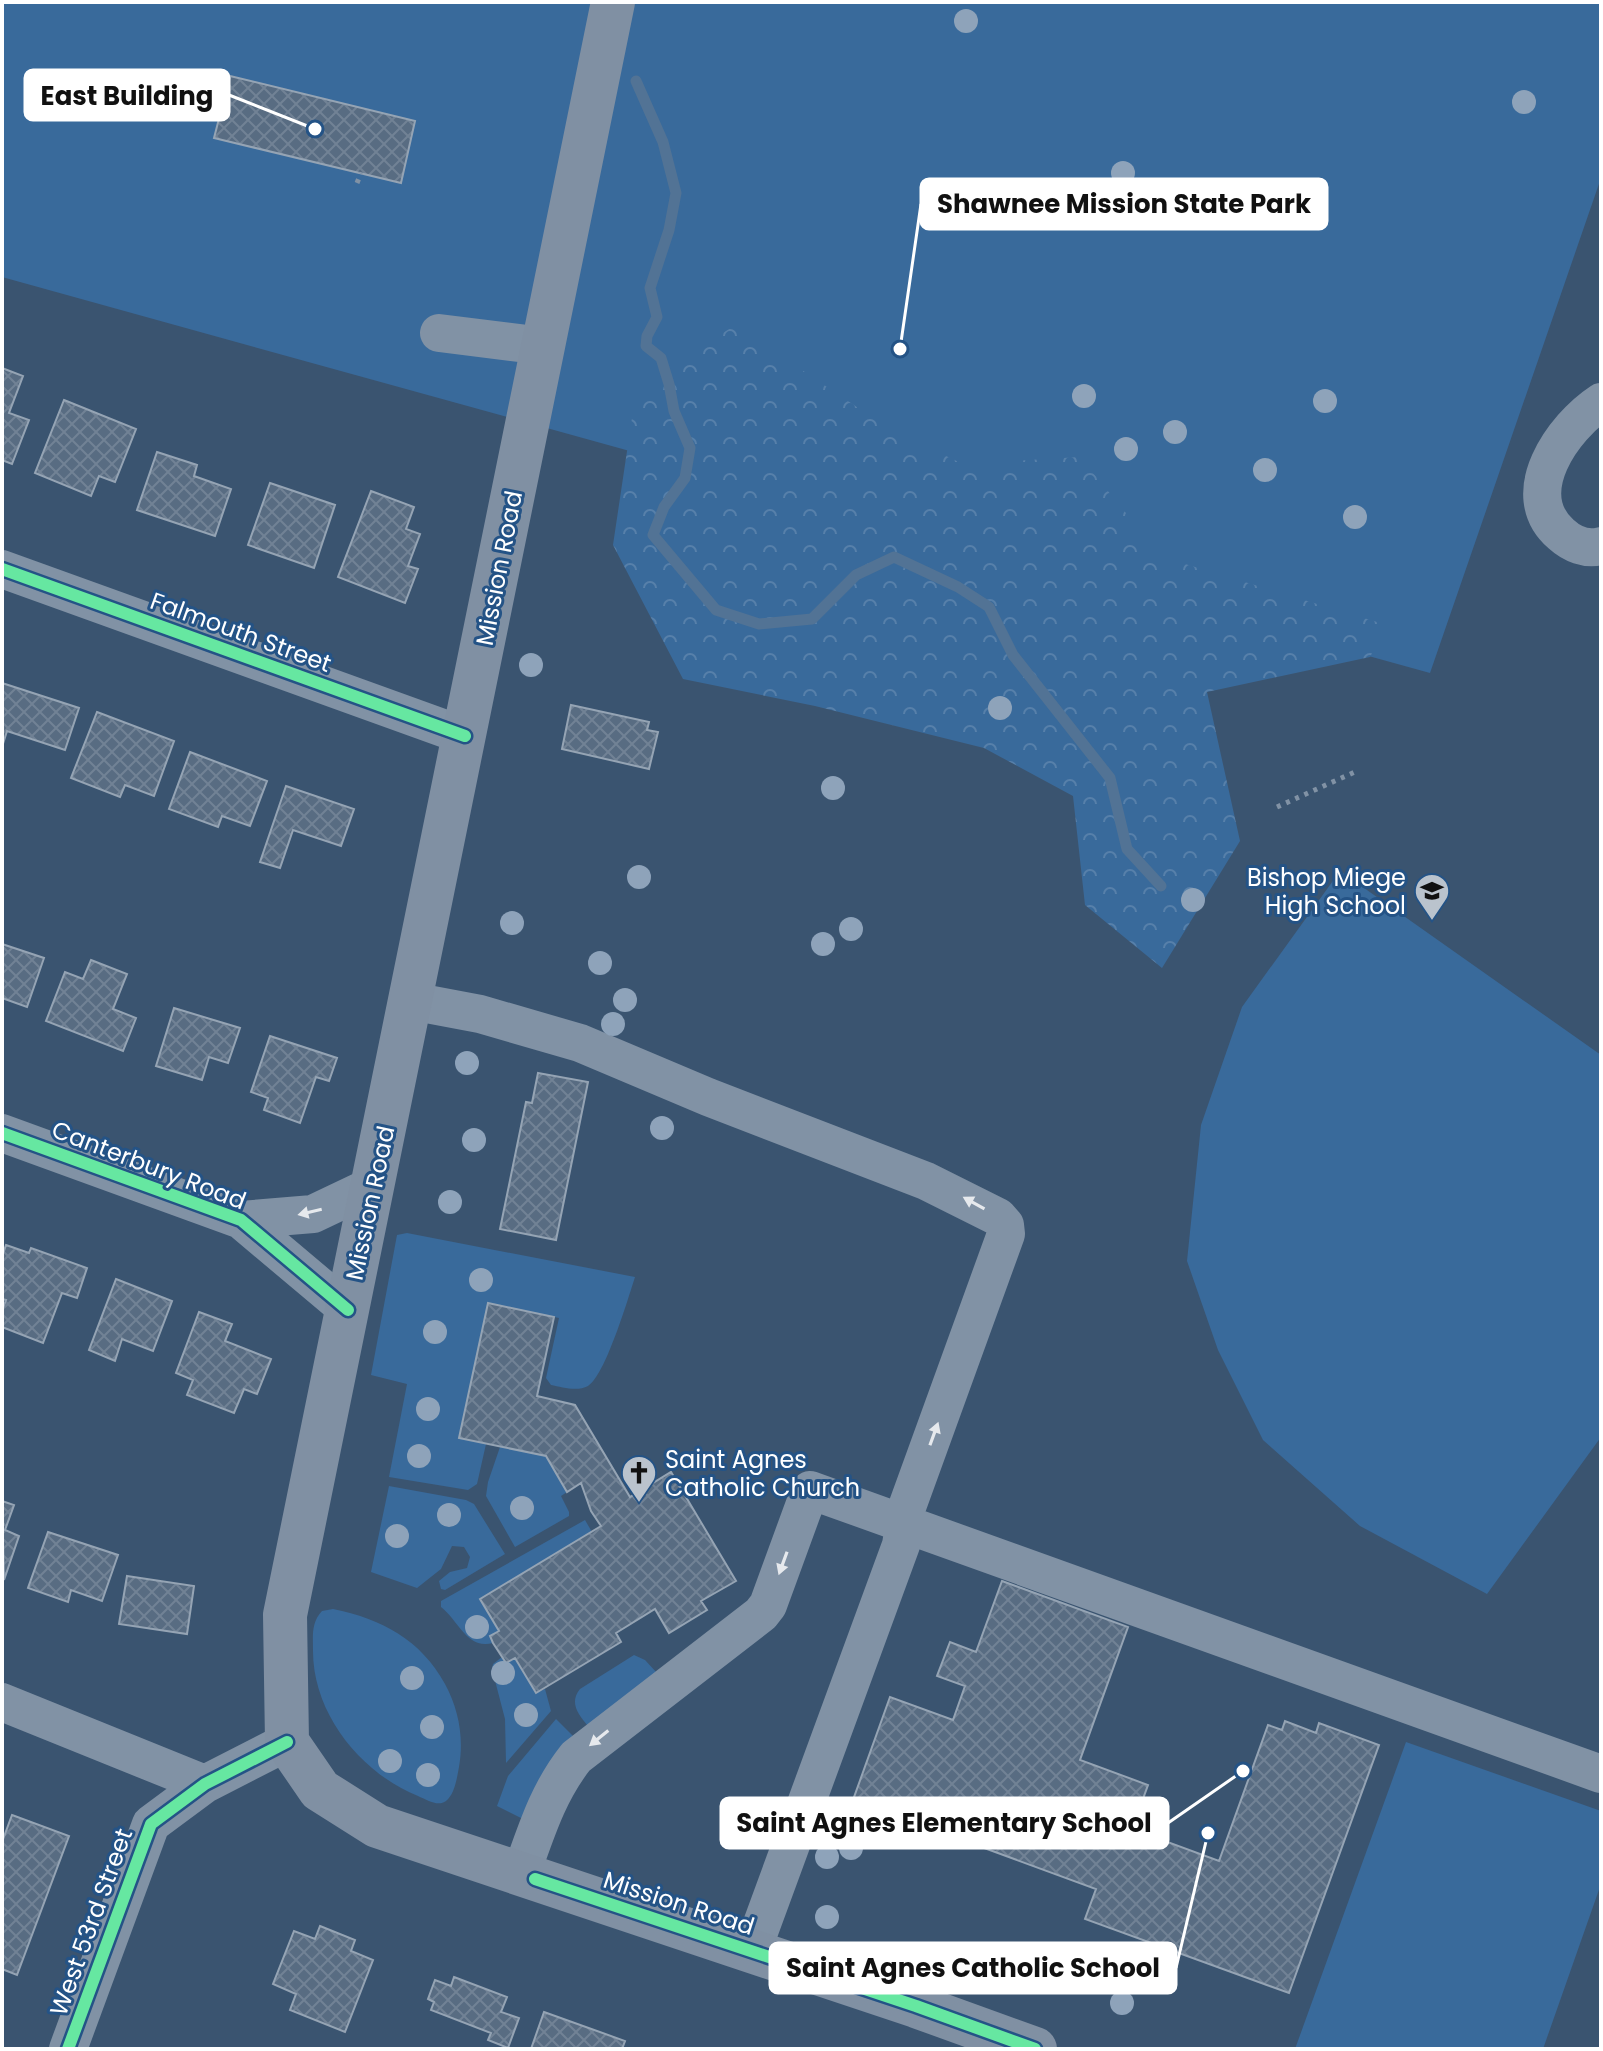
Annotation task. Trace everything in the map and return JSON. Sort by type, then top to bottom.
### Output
[{"type":"main road","name":"Mission Road","points":[[613,2],[285,1615],[287,1742],[320,1790],[377,1826],[752,1951],[964,2037],[1035,2049]]},
{"type":"street","points":[[439,333],[544,346]]},
{"type":"street","points":[[1601,402],[1564,436],[1547,466],[1542,498],[1553,528],[1572,544],[1601,546]]},
{"type":"street","name":"Falmouth Street","points":[[2,569],[465,736]]},
{"type":"street","points":[[411,1001],[480,1014],[580,1043],[708,1097],[957,1194],[998,1217],[1005,1225],[1006,1234],[906,1515],[901,1545],[752,1951]]},
{"type":"street","name":"Canterbury Road","points":[[2,1133],[241,1220],[348,1310]]},
{"type":"street","name":"Canterbury Road","points":[[241,1220],[313,1214],[374,1185]]},
{"type":"street","points":[[521,1874],[548,1798],[576,1757],[761,1614],[768,1605],[810,1490],[906,1515],[1601,1774]]},
{"type":"street","points":[[2,1702],[205,1784]]},
{"type":"street","name":"West 53rd Street","points":[[68,2049],[151,1824],[205,1784],[287,1742]]},
{"type":"path","points":[[357,183],[361,173]]},
{"type":"path","points":[[1277,807],[1357,771]]},
{"type":"path","points":[[1156,1959],[1160,1946]]},
{"type":"green space","points":[[2,2],[1601,2],[1601,178],[1430,673],[2,277]]},
{"type":"green space","points":[[735,325],[891,430],[963,464],[1080,457],[1162,557],[1387,625],[1370,657],[1207,692],[1240,841],[1162,968],[1085,905],[1073,796],[984,748],[815,706],[683,679],[613,545],[636,391]]},
{"type":"green space","points":[[1340,871],[1601,1055],[1601,1437],[1487,1594],[1360,1526],[1263,1440],[1218,1350],[1187,1261],[1201,1125],[1242,1007]]},
{"type":"green space","points":[[407,1233],[635,1277],[602,1368],[588,1386],[579,1389],[551,1385],[546,1378],[559,1318],[488,1303],[460,1438],[486,1444],[477,1484],[468,1490],[389,1477],[407,1384],[371,1375],[397,1235]]},
{"type":"green space","points":[[500,1447],[546,1456],[567,1492],[561,1496],[569,1516],[515,1547],[486,1496]]},
{"type":"green space","points":[[389,1486],[474,1504],[505,1554],[445,1590],[441,1589],[439,1581],[450,1572],[467,1568],[470,1557],[464,1547],[452,1546],[441,1569],[417,1588],[371,1572]]},
{"type":"green space","points":[[585,1520],[592,1532],[480,1599],[499,1631],[490,1636],[493,1643],[484,1644],[470,1638],[441,1607],[441,1601]]},
{"type":"green space","points":[[333,1609],[368,1619],[398,1634],[424,1655],[445,1684],[457,1714],[461,1745],[455,1785],[446,1801],[429,1801],[397,1786],[360,1757],[331,1718],[315,1674],[313,1640],[318,1616],[322,1611]]},
{"type":"green space","points":[[634,1655],[645,1660],[657,1673],[588,1726],[575,1704],[580,1689]]},
{"type":"green space","points":[[502,1657],[506,1663],[515,1658],[536,1693],[545,1689],[551,1711],[506,1763],[505,1719],[492,1669],[493,1664]]},
{"type":"green space","points":[[556,1719],[577,1740],[525,1820],[497,1806],[508,1776]]},
{"type":"green space","points":[[1406,1742],[1601,1811],[1601,1884],[1543,2049],[1295,2049]]},
{"type":"building","points":[[230,76],[415,121],[401,183],[214,138]]},
{"type":"building","points":[[2,368],[23,376],[9,413],[29,420],[12,464],[2,460]]},
{"type":"building","points":[[64,400],[136,429],[115,482],[99,476],[91,496],[35,473]]},
{"type":"building","points":[[157,452],[197,465],[194,476],[231,489],[215,536],[137,510]]},
{"type":"building","points":[[270,483],[335,505],[314,568],[248,545]]},
{"type":"building","points":[[371,491],[414,507],[406,529],[420,534],[408,566],[418,569],[405,603],[338,577]]},
{"type":"building","points":[[2,683],[79,708],[65,750],[7,731],[2,747]]},
{"type":"building","points":[[571,705],[649,722],[647,730],[658,732],[649,769],[562,749]]},
{"type":"building","points":[[97,712],[174,741],[154,796],[125,785],[120,797],[71,778]]},
{"type":"building","points":[[190,752],[267,781],[250,826],[222,816],[218,827],[169,809]]},
{"type":"building","points":[[286,786],[354,809],[341,846],[293,830],[280,868],[260,862]]},
{"type":"building","points":[[2,944],[44,958],[27,1007],[2,998]]},
{"type":"building","points":[[91,960],[127,974],[113,1009],[136,1018],[123,1051],[46,1021],[65,972],[83,979]]},
{"type":"building","points":[[174,1008],[240,1028],[228,1063],[209,1057],[202,1080],[156,1066]]},
{"type":"building","points":[[270,1036],[337,1058],[329,1081],[316,1077],[300,1123],[264,1110],[268,1098],[251,1092]]},
{"type":"building","points":[[538,1073],[588,1082],[556,1240],[500,1229],[526,1102],[532,1103]]},
{"type":"building","points":[[6,1245],[29,1253],[31,1248],[87,1268],[77,1298],[62,1293],[43,1343],[2,1327],[6,1300],[2,1299],[2,1257]]},
{"type":"building","points":[[116,1279],[172,1301],[153,1351],[122,1339],[115,1361],[89,1350]]},
{"type":"building","name":"Saint Agnes Catholic Church","points":[[488,1303],[554,1317],[537,1396],[575,1405],[630,1497],[671,1472],[736,1581],[701,1601],[707,1610],[669,1633],[655,1609],[616,1633],[621,1642],[536,1693],[515,1658],[506,1663],[493,1643],[490,1636],[499,1631],[480,1599],[601,1526],[591,1511],[581,1483],[567,1492],[546,1456],[459,1438]]},
{"type":"building","points":[[199,1312],[232,1324],[225,1341],[271,1359],[257,1394],[244,1389],[234,1413],[187,1395],[193,1380],[176,1373]]},
{"type":"building","points":[[2,1501],[14,1505],[5,1530],[19,1536],[4,1580]]},
{"type":"building","points":[[48,1532],[118,1555],[102,1601],[71,1590],[68,1602],[28,1588]]},
{"type":"building","points":[[127,1576],[194,1586],[187,1634],[119,1624]]},
{"type":"building","points":[[1002,1581],[1128,1627],[1080,1760],[1148,1785],[1132,1829],[1219,1861],[1268,1725],[1282,1730],[1285,1721],[1316,1733],[1319,1723],[1379,1745],[1289,1993],[1085,1919],[1096,1889],[853,1800],[890,1697],[953,1720],[965,1686],[937,1676],[950,1642],[976,1652]]},
{"type":"building","points":[[12,1815],[69,1836],[17,1975],[2,1969],[2,1842]]},
{"type":"building","points":[[320,1926],[355,1940],[351,1951],[373,1960],[345,2032],[290,2010],[296,1994],[273,1984],[294,1931],[315,1939]]},
{"type":"building","points":[[454,1977],[507,1997],[501,2012],[519,2018],[508,2048],[488,2040],[491,2033],[431,2010],[434,2002],[428,1999],[435,1980],[451,1986]]},
{"type":"building","points":[[544,2012],[625,2041],[622,2049],[531,2049]]},
{"type":"waterway","points":[[636,81],[663,142],[676,193],[669,230],[650,288],[657,317],[647,336],[646,346],[661,358],[674,411],[690,448],[685,478],[664,507],[653,535],[716,610],[759,624],[812,619],[856,575],[894,557],[958,587],[989,607],[1013,655],[1110,778],[1127,849],[1161,886]]},
{"type":"cycle path","points":[[2,569],[465,736]]},
{"type":"cycle path","points":[[2,1133],[241,1220],[348,1310]]},
{"type":"cycle path","points":[[68,2049],[151,1824],[205,1784],[287,1742]]},
{"type":"cycle path","points":[[535,1879],[916,2006],[1035,2049]]},
{"type":"place","name":"East Building","points":[[315,129]]},
{"type":"place","name":"Shawnee Mission State Park","points":[[900,349]]},
{"type":"place","name":"Bishop Miege High School","points":[[1432,922]]},
{"type":"place","name":"Saint Agnes Catholic Church","points":[[639,1504]]},
{"type":"place","name":"Saint Agnes Elementary School","points":[[1243,1771]]},
{"type":"place","name":"Saint Agnes Catholic School","points":[[1208,1833]]}]
